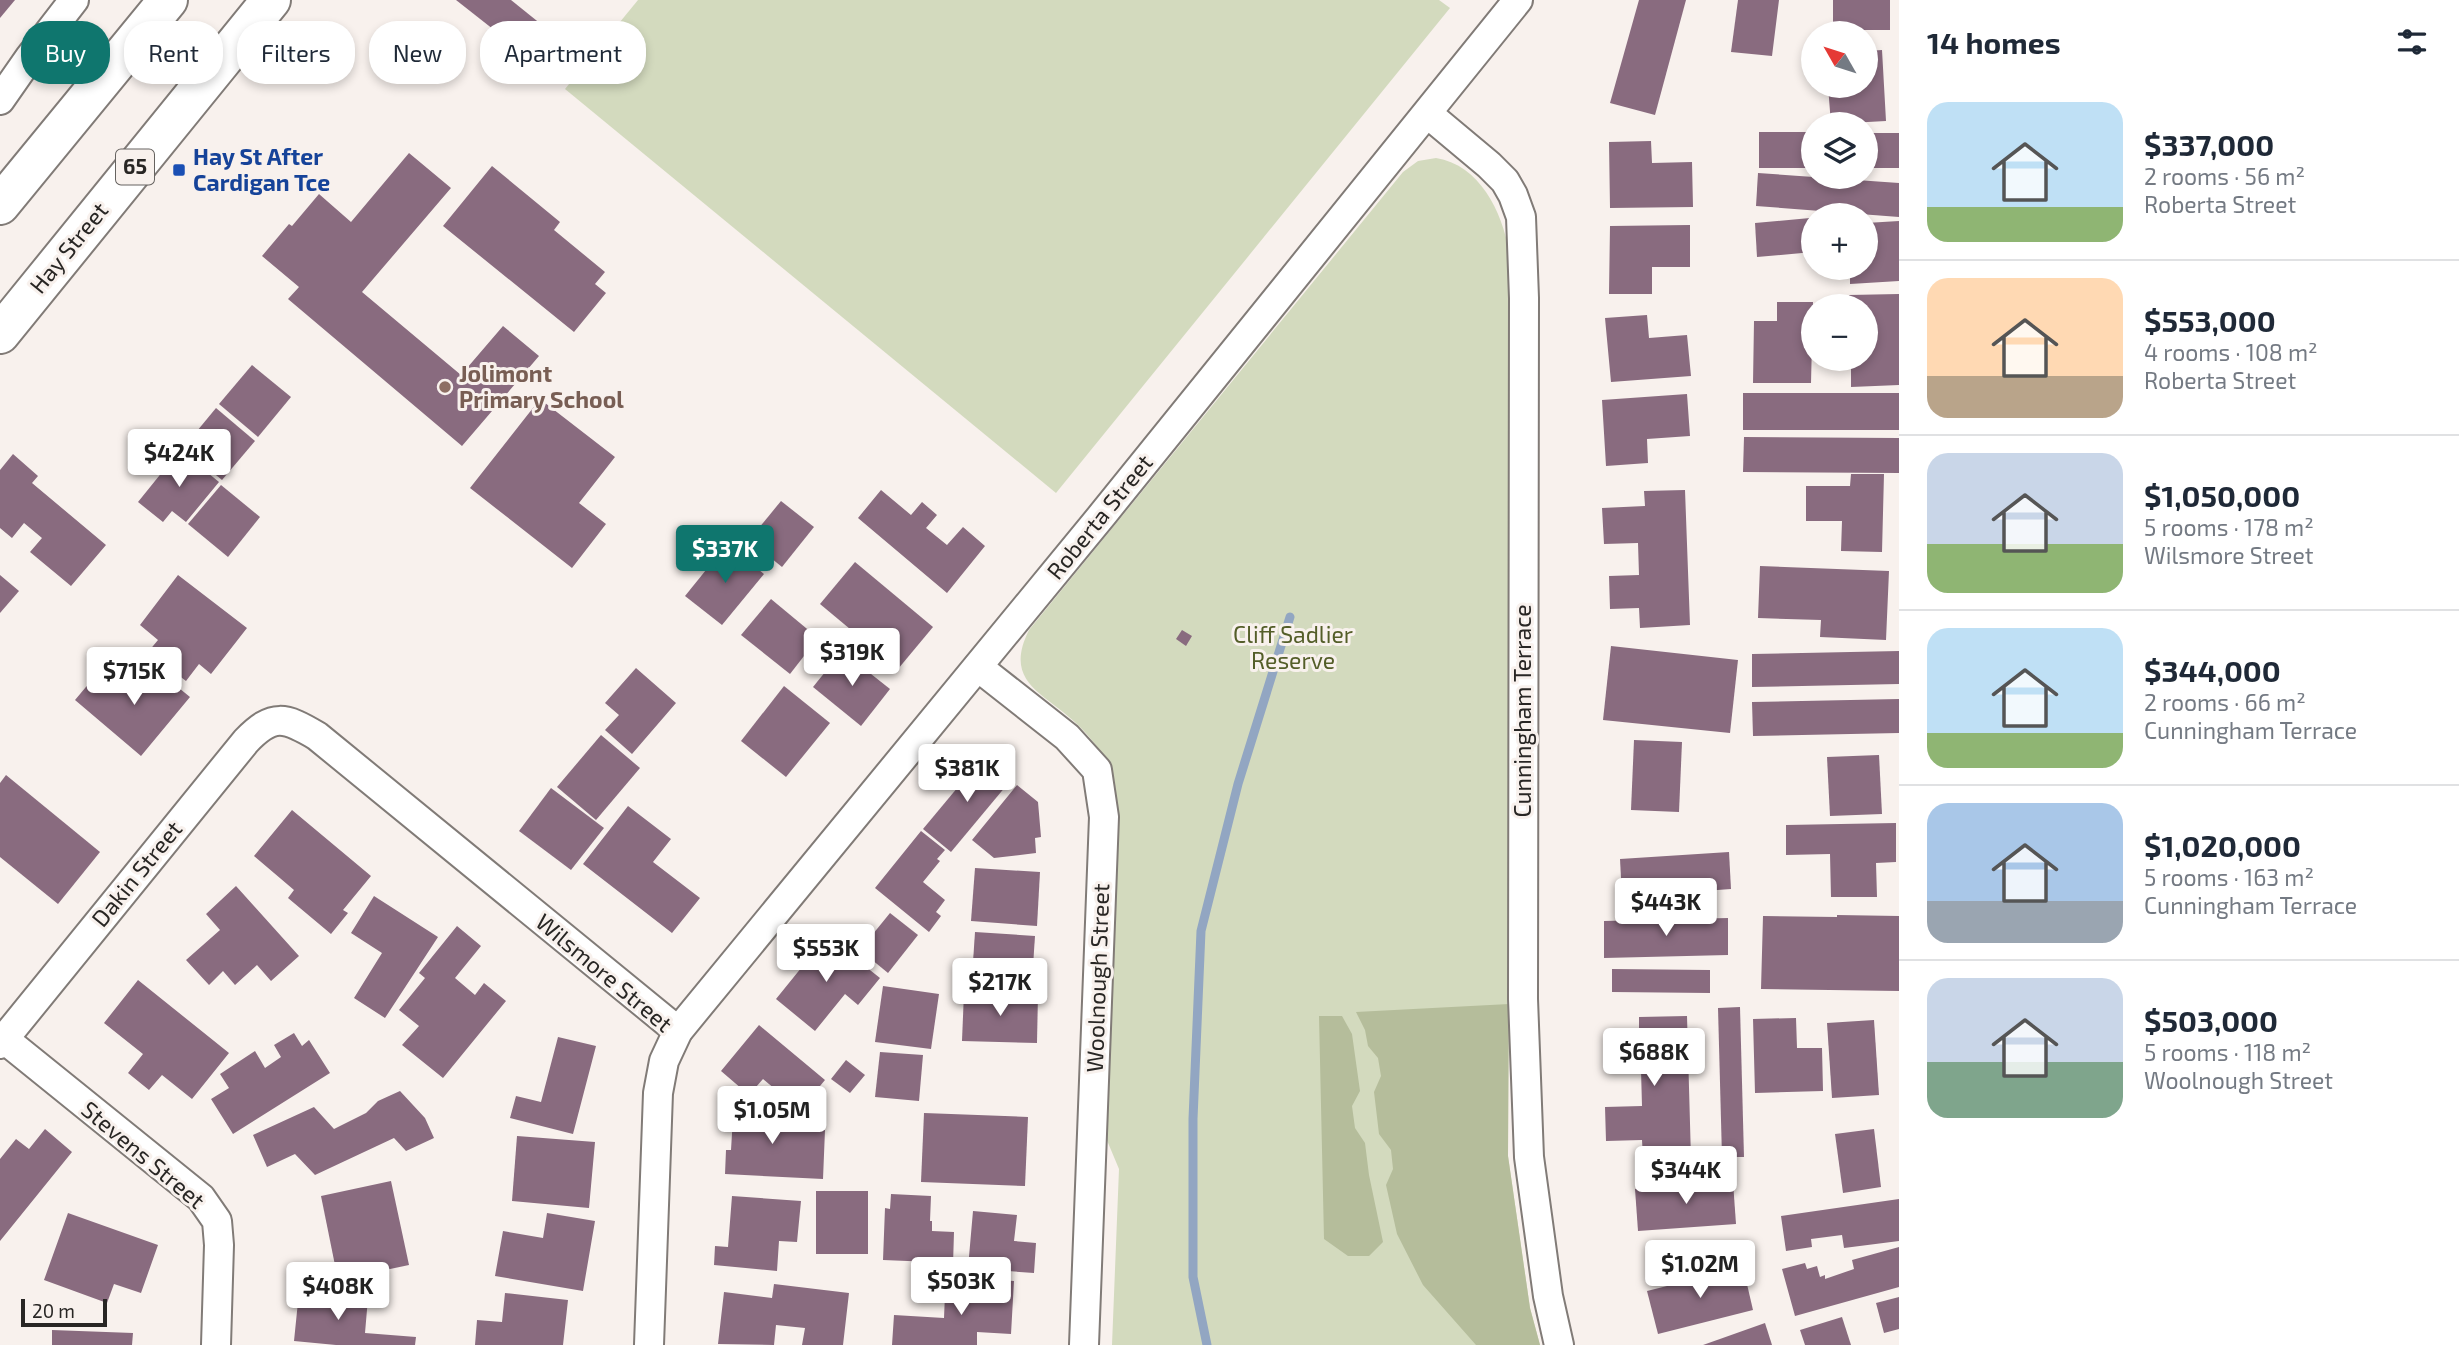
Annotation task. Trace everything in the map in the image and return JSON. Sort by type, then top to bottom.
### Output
[{"type":"main road","points":[[0,205],[168,0]]},
{"type":"main road","name":"Hay Street","points":[[0,334],[271,0]]},
{"type":"street","points":[[0,100],[74,0]]},
{"type":"street","name":"Roberta Street","points":[[678,1031],[978,667],[1518,0]]},
{"type":"street","name":"Cunningham Terrace","points":[[1428,114],[1505,181],[1521,217],[1524,298],[1523,1012],[1528,1157],[1548,1296],[1559,1345]]},
{"type":"street","name":"Woolnough Street","points":[[978,667],[1067,737],[1097,770],[1104,817],[1084,1345]]},
{"type":"street","name":"Wilsmore Street","points":[[284,720],[317,736],[678,1031],[664,1061],[658,1093],[649,1345]]},
{"type":"street","name":"Dakin Street","points":[[2,1041],[246,741],[267,722],[284,720]]},
{"type":"street","name":"Stevens Street","points":[[2,1041],[201,1198],[216,1221],[219,1245],[216,1345]]},
{"type":"green space","points":[[638,0],[1439,0],[1450,8],[1056,493],[565,89],[569,84],[646,84],[646,21],[621,21]]},
{"type":"green space","name":"Cliff Sadlier Reserve","points":[[1436,158],[1451,162],[1477,180],[1501,221],[1509,251],[1508,1156],[1530,1308],[1540,1345],[1112,1345],[1119,1169],[1106,1138],[1118,805],[1109,764],[1079,726],[1031,686],[1021,663],[1022,648],[1029,630],[1403,172],[1418,161]]},
{"type":"green space","points":[[1509,1004],[1508,1156],[1530,1308],[1540,1345],[1476,1345],[1423,1285],[1397,1234],[1386,1185],[1393,1169],[1391,1150],[1379,1134],[1374,1092],[1381,1076],[1378,1058],[1368,1046],[1365,1030],[1356,1012]]},
{"type":"green space","points":[[1319,1016],[1342,1016],[1352,1034],[1360,1091],[1352,1106],[1355,1128],[1365,1143],[1383,1242],[1369,1256],[1348,1256],[1324,1239]]},
{"type":"building","points":[[0,0],[15,0],[0,18]]},
{"type":"building","points":[[456,0],[511,0],[537,21],[483,21]]},
{"type":"building","points":[[1639,0],[1686,0],[1655,115],[1610,103]]},
{"type":"building","points":[[1738,0],[1779,0],[1772,56],[1731,52]]},
{"type":"building","points":[[1833,0],[1890,0],[1890,30],[1878,30],[1878,21],[1833,21]]},
{"type":"building","points":[[1878,50],[1882,50],[1886,121],[1878,121],[1878,112],[1830,112],[1829,98],[1878,98]]},
{"type":"building","points":[[1759,132],[1801,132],[1801,168],[1759,168]]},
{"type":"building","points":[[1878,133],[1899,133],[1899,168],[1878,168]]},
{"type":"building","points":[[1651,141],[1652,163],[1692,162],[1693,207],[1610,208],[1609,142]]},
{"type":"building","points":[[409,153],[451,188],[362,292],[461,375],[503,326],[539,356],[462,446],[288,299],[299,287],[262,256],[319,194],[351,222]]},
{"type":"building","points":[[492,166],[560,222],[554,230],[605,272],[595,284],[606,293],[574,332],[443,226]]},
{"type":"building","points":[[1758,173],[1801,176],[1801,189],[1878,189],[1878,182],[1899,183],[1899,217],[1878,215],[1878,203],[1801,203],[1801,209],[1756,206]]},
{"type":"building","points":[[1801,219],[1801,253],[1757,257],[1755,223]]},
{"type":"building","points":[[1899,221],[1899,281],[1850,284],[1850,280],[1878,280],[1878,222]]},
{"type":"building","points":[[1690,225],[1690,267],[1652,267],[1652,294],[1609,294],[1610,226]]},
{"type":"building","points":[[1878,294],[1899,294],[1899,385],[1851,387],[1851,371],[1878,371]]},
{"type":"building","points":[[1777,302],[1801,302],[1801,371],[1811,371],[1811,383],[1753,383],[1754,321],[1777,321]]},
{"type":"building","points":[[1647,315],[1649,338],[1687,335],[1691,376],[1611,382],[1605,318]]},
{"type":"building","points":[[252,365],[291,397],[258,437],[219,404]]},
{"type":"building","points":[[1743,393],[1899,393],[1899,430],[1743,430]]},
{"type":"building","points":[[1687,394],[1690,436],[1647,439],[1648,463],[1606,466],[1602,400]]},
{"type":"building","points":[[540,399],[615,457],[579,503],[606,524],[572,568],[470,488]]},
{"type":"building","points":[[216,408],[255,441],[222,480],[183,448]]},
{"type":"building","points":[[1744,437],[1899,438],[1899,473],[1743,472]]},
{"type":"building","points":[[180,450],[219,482],[186,522],[172,511],[163,522],[138,502]]},
{"type":"building","points":[[13,454],[38,476],[32,483],[106,545],[71,586],[30,552],[42,538],[24,523],[12,538],[0,528],[0,470]]},
{"type":"building","points":[[1851,474],[1884,474],[1882,552],[1841,551],[1842,521],[1806,521],[1806,486],[1850,486]]},
{"type":"building","points":[[221,485],[260,517],[228,557],[188,524]]},
{"type":"building","points":[[881,490],[911,515],[922,502],[937,515],[926,528],[947,545],[963,527],[985,546],[947,593],[858,518]]},
{"type":"building","points":[[1685,490],[1690,625],[1640,628],[1639,608],[1610,609],[1609,576],[1639,575],[1638,543],[1604,544],[1602,508],[1645,506],[1644,491]]},
{"type":"building","points":[[781,501],[814,527],[782,567],[749,540]]},
{"type":"building","points":[[727,544],[764,574],[722,625],[685,596]]},
{"type":"building","points":[[855,562],[933,627],[898,669],[820,604]]},
{"type":"building","points":[[1760,566],[1889,571],[1886,640],[1820,637],[1821,620],[1758,618]]},
{"type":"building","points":[[0,575],[19,591],[0,613]]},
{"type":"building","points":[[178,575],[247,628],[211,674],[199,664],[186,681],[148,652],[158,640],[140,625]]},
{"type":"building","points":[[771,599],[818,638],[790,674],[741,635]]},
{"type":"building","points":[[1182,630],[1192,636],[1186,646],[1176,639]]},
{"type":"building","points":[[1611,646],[1738,660],[1730,733],[1603,720]]},
{"type":"building","points":[[842,651],[890,689],[861,726],[813,687]]},
{"type":"building","points":[[1899,651],[1899,684],[1752,687],[1752,654]]},
{"type":"building","points":[[153,667],[190,697],[141,756],[75,700],[101,669],[131,694]]},
{"type":"building","points":[[636,668],[676,703],[632,754],[605,730],[619,715],[605,703]]},
{"type":"building","points":[[784,686],[830,723],[786,777],[741,741]]},
{"type":"building","points":[[1899,699],[1899,733],[1753,736],[1752,702]]},
{"type":"building","points":[[601,735],[640,768],[596,820],[557,787]]},
{"type":"building","points":[[1634,740],[1682,742],[1679,812],[1631,810]]},
{"type":"building","points":[[1879,755],[1882,814],[1830,816],[1827,757]]},
{"type":"building","points":[[983,757],[1011,780],[951,852],[923,829]]},
{"type":"building","points":[[6,775],[100,852],[58,904],[0,857],[0,783]]},
{"type":"building","points":[[1017,785],[1038,802],[1041,837],[1035,838],[1036,853],[994,858],[972,840]]},
{"type":"building","points":[[551,788],[604,828],[571,870],[519,831]]},
{"type":"building","points":[[628,806],[671,839],[653,862],[700,898],[672,933],[583,864]]},
{"type":"building","points":[[292,810],[371,876],[343,910],[348,913],[331,934],[288,898],[294,890],[254,856]]},
{"type":"building","points":[[1896,823],[1896,862],[1876,863],[1877,897],[1831,897],[1830,854],[1786,855],[1786,825]]},
{"type":"building","points":[[921,831],[945,850],[937,859],[940,861],[923,882],[945,900],[936,912],[941,916],[929,932],[875,888]]},
{"type":"building","points":[[1729,852],[1731,889],[1622,897],[1620,859]]},
{"type":"building","points":[[975,868],[1040,872],[1037,926],[971,921]]},
{"type":"building","points":[[236,886],[299,956],[271,981],[257,965],[235,985],[223,971],[209,985],[186,960],[220,930],[206,914]]},
{"type":"building","points":[[374,896],[438,937],[385,1018],[354,998],[382,953],[351,933]]},
{"type":"building","points":[[890,913],[918,935],[888,973],[860,950]]},
{"type":"building","points":[[1763,916],[1899,916],[1899,991],[1761,989]]},
{"type":"building","points":[[1728,918],[1728,955],[1604,958],[1604,921]]},
{"type":"building","points":[[457,926],[481,946],[455,978],[475,995],[484,983],[506,1001],[443,1078],[402,1045],[419,1026],[399,1010],[425,978],[419,973]]},
{"type":"building","points":[[975,932],[1035,936],[1032,981],[972,977]]},
{"type":"building","points":[[827,936],[880,978],[858,1005],[845,994],[815,1031],[776,999]]},
{"type":"building","points":[[1612,969],[1710,970],[1710,993],[1612,992]]},
{"type":"building","points":[[138,980],[229,1053],[192,1099],[162,1075],[149,1090],[128,1073],[143,1054],[104,1023]]},
{"type":"building","points":[[883,986],[939,994],[931,1049],[875,1042]]},
{"type":"building","points":[[964,992],[1038,994],[1037,1043],[962,1041]]},
{"type":"building","points":[[1740,1007],[1744,1157],[1722,1157],[1718,1008]]},
{"type":"building","points":[[1687,1016],[1691,1159],[1652,1160],[1643,1158],[1642,1140],[1606,1141],[1605,1107],[1642,1106],[1641,1070],[1604,1071],[1603,1038],[1639,1037],[1639,1017]]},
{"type":"building","points":[[1796,1018],[1797,1048],[1822,1048],[1823,1091],[1755,1093],[1753,1019]]},
{"type":"building","points":[[1874,1020],[1879,1095],[1832,1098],[1827,1023]]},
{"type":"building","points":[[759,1025],[825,1080],[800,1110],[763,1079],[749,1095],[721,1071]]},
{"type":"building","points":[[294,1033],[302,1046],[309,1040],[330,1073],[233,1134],[211,1099],[229,1088],[220,1074],[255,1051],[265,1068],[281,1057],[274,1045]]},
{"type":"building","points":[[558,1037],[596,1046],[573,1134],[510,1118],[516,1096],[541,1102]]},
{"type":"building","points":[[880,1052],[923,1055],[919,1101],[875,1097]]},
{"type":"building","points":[[846,1060],[865,1075],[850,1093],[831,1079]]},
{"type":"building","points":[[400,1091],[425,1118],[434,1138],[406,1151],[394,1138],[315,1175],[295,1154],[267,1167],[253,1135],[314,1107],[334,1129],[366,1113],[378,1101]]},
{"type":"building","points":[[734,1101],[775,1103],[774,1127],[825,1130],[823,1179],[725,1174],[726,1150],[731,1150]]},
{"type":"building","points":[[924,1113],[1028,1117],[1025,1186],[921,1182]]},
{"type":"building","points":[[45,1129],[72,1152],[0,1241],[0,1159],[16,1139],[29,1149]]},
{"type":"building","points":[[1874,1129],[1881,1187],[1843,1193],[1835,1134]]},
{"type":"building","points":[[517,1136],[595,1142],[589,1208],[512,1201]]},
{"type":"building","points":[[391,1181],[409,1265],[338,1280],[321,1196]]},
{"type":"building","points":[[1733,1182],[1736,1224],[1638,1231],[1635,1189]]},
{"type":"building","points":[[816,1191],[868,1191],[868,1254],[816,1254]]},
{"type":"building","points":[[891,1194],[931,1196],[932,1231],[954,1232],[953,1265],[950,1264],[950,1270],[932,1269],[932,1262],[883,1260],[885,1208],[890,1209]]},
{"type":"building","points":[[732,1196],[801,1201],[797,1242],[779,1241],[777,1271],[714,1265],[715,1246],[728,1247]]},
{"type":"building","points":[[1899,1199],[1899,1241],[1844,1248],[1842,1235],[1811,1239],[1812,1247],[1786,1251],[1781,1216]]},
{"type":"building","points":[[973,1211],[1017,1215],[1014,1241],[1036,1243],[1034,1273],[968,1268]]},
{"type":"building","points":[[68,1213],[158,1245],[141,1293],[114,1284],[107,1303],[44,1280]]},
{"type":"building","points":[[547,1213],[595,1221],[583,1291],[495,1276],[503,1231],[543,1238]]},
{"type":"building","points":[[1899,1247],[1899,1287],[1795,1316],[1782,1269],[1805,1263],[1807,1269],[1817,1266],[1820,1277],[1825,1275],[1825,1279],[1854,1269],[1852,1260]]},
{"type":"building","points":[[1743,1267],[1753,1310],[1658,1334],[1647,1291]]},
{"type":"building","points":[[967,1278],[1014,1281],[1011,1334],[977,1332],[977,1345],[892,1345],[894,1315],[944,1318],[945,1294],[967,1295]]},
{"type":"building","points":[[774,1284],[849,1293],[843,1345],[802,1345],[805,1328],[776,1325],[774,1345],[718,1344],[724,1292],[772,1298]]},
{"type":"building","points":[[299,1292],[368,1298],[365,1333],[416,1337],[415,1345],[336,1345],[294,1341]]},
{"type":"building","points":[[505,1293],[568,1300],[563,1345],[475,1345],[477,1320],[502,1322]]},
{"type":"building","points":[[1899,1297],[1899,1329],[1884,1333],[1876,1303]]},
{"type":"building","points":[[1842,1317],[1851,1345],[1805,1345],[1800,1330]]},
{"type":"building","points":[[1765,1323],[1772,1345],[1703,1345]]},
{"type":"building","points":[[52,1330],[133,1333],[132,1345],[52,1345]]},
{"type":"waterway","points":[[1207,1345],[1193,1277],[1193,1119],[1201,931],[1238,784],[1290,617]]},
{"type":"place","name":"Hay St After Cardigan Tce","points":[[179,170]]},
{"type":"place","name":"Jolimont Primary School","points":[[445,387]]}]
